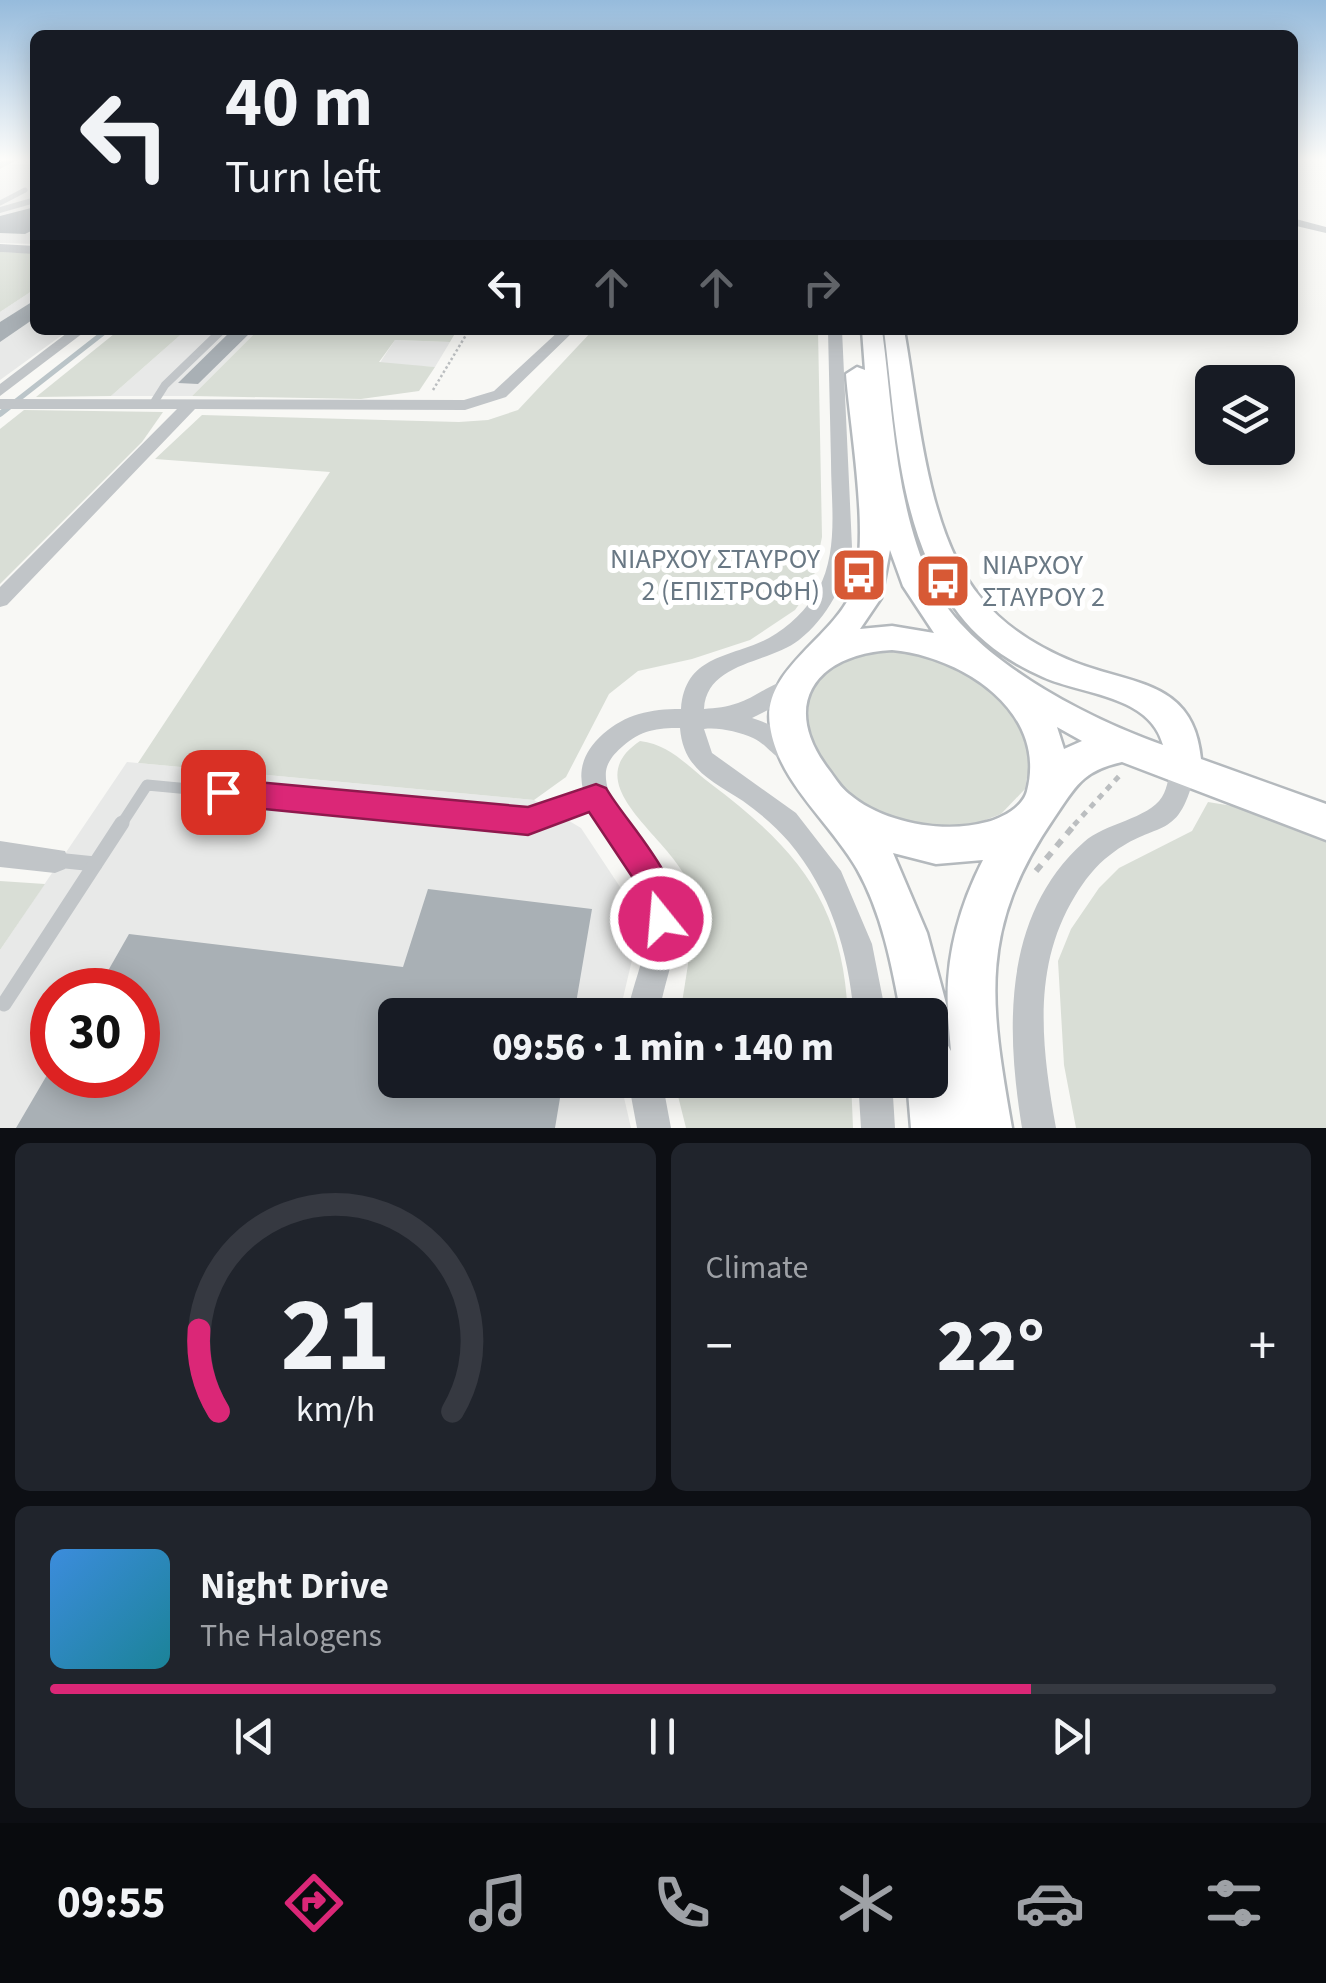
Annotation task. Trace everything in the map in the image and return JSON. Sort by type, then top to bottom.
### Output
[{"type":"main road","points":[[854,335],[876,559],[865,598],[828,651],[793,687],[788,724],[801,763],[871,853],[908,942],[920,998]]},
{"type":"main road","points":[[836,806],[887,834],[934,846],[994,840],[1038,809],[1050,760],[1046,736],[1031,711],[964,646],[926,600],[906,560],[873,335]]},
{"type":"main road","points":[[895,335],[931,536],[962,598],[993,630],[1023,651],[1066,673],[1138,694],[1165,710],[1181,734],[1182,768]]},
{"type":"main road","points":[[828,651],[861,641],[918,640],[952,649],[1128,748],[1326,822]]},
{"type":"main road","points":[[986,1128],[969,1008],[972,947],[980,916],[1000,871],[1061,772],[1076,758],[1128,748]]},
{"type":"main road","points":[[934,1098],[937,1128]]},
{"type":"street","points":[[1298,223],[1326,230]]},
{"type":"street","points":[[0,248],[30,250]]},
{"type":"street","points":[[0,391],[73,335]]},
{"type":"street","points":[[0,404],[465,405],[497,396],[563,335]]},
{"type":"street","points":[[801,763],[762,732],[704,718],[693,697],[700,679],[712,670],[790,636],[827,594],[837,572],[842,536],[834,335]]},
{"type":"street","points":[[0,600],[192,404]]},
{"type":"street","points":[[646,998],[660,935],[660,903],[647,872],[609,822],[596,797],[599,759],[624,729],[656,720],[704,718],[760,705],[793,687]]},
{"type":"street","points":[[704,718],[694,739],[702,758],[787,821],[828,873],[859,938],[869,998]]},
{"type":"street","points":[[1040,1128],[1030,1082],[1024,1011],[1032,961],[1048,913],[1098,846],[1165,815],[1178,794],[1182,768]]},
{"type":"street","points":[[0,854],[55,860]]},
{"type":"street","points":[[648,1098],[654,1128]]},
{"type":"street","points":[[876,1098],[878,1128]]},
{"type":"lane","points":[[152,404],[164,385],[217,335]]},
{"type":"lane","points":[[4,1004],[146,785],[528,821],[596,797]]},
{"type":"lane","points":[[55,860],[95,864]]},
{"type":"path","points":[[423,407],[466,335]]},
{"type":"path","points":[[1032,878],[1046,855],[1117,782],[1128,748]]},
{"type":"shaded area","points":[[0,213],[30,213],[30,244],[0,243]]},
{"type":"shaded area","points":[[0,252],[30,253],[30,292],[0,312]]},
{"type":"shaded area","points":[[30,292],[30,335],[62,335],[0,380],[0,312]]},
{"type":"shaded area","points":[[113,335],[180,335],[111,396],[36,397]]},
{"type":"shaded area","points":[[180,335],[253,335],[192,396],[111,396]]},
{"type":"shaded area","points":[[253,335],[454,335],[450,342],[395,340],[379,362],[435,367],[419,391],[361,399],[192,396]]},
{"type":"shaded area","points":[[588,335],[818,335],[822,537],[812,586],[795,610],[750,640],[638,671],[609,694],[566,777],[534,800],[138,763],[330,472],[155,459],[202,415],[459,422],[488,420],[518,410]]},
{"type":"shaded area","points":[[395,340],[450,342],[435,367],[379,364]]},
{"type":"shaded area","points":[[24,410],[163,412],[142,442],[0,584],[0,429]]},
{"type":"shaded area","points":[[891,648],[945,657],[1003,694],[1032,749],[1025,789],[1001,814],[970,826],[930,828],[894,820],[864,806],[840,788],[807,734],[809,698],[819,678],[849,656]]},
{"type":"shaded area","points":[[640,741],[661,747],[741,808],[791,856],[825,909],[837,940],[846,998],[683,998],[691,937],[690,890],[669,853],[623,796],[617,777],[622,759]]},
{"type":"shaded area","points":[[127,762],[534,800],[581,828],[628,899],[632,960],[623,998],[378,998],[378,1098],[624,1098],[631,1128],[0,1128],[0,950]]},
{"type":"shaded area","points":[[1208,802],[1251,809],[1326,837],[1326,1128],[1076,1128],[1064,1065],[1058,961],[1071,929],[1099,888],[1119,868],[1192,831]]},
{"type":"shaded area","points":[[0,881],[45,884],[0,950]]},
{"type":"shaded area","points":[[678,1098],[852,1098],[853,1128],[686,1128]]},
{"type":"building","points":[[30,213],[30,232],[0,233],[0,216]]},
{"type":"building","points":[[30,303],[30,321],[0,342],[0,322]]},
{"type":"building","points":[[227,335],[248,335],[198,384],[178,383]]},
{"type":"building","points":[[428,889],[592,909],[577,998],[378,998],[378,1098],[560,1098],[555,1128],[16,1128],[34,1098],[160,1098],[160,968],[110,968],[129,934],[403,967]]},
{"type":"waterway","points":[[6,409],[101,335]]},
{"type":"waterway","points":[[0,414],[9,407]]},
{"type":"place","name":"ΝΙΑΡΧΟΥ ΣΤΑΥΡΟΥ 2 (ΕΠΙΣΤΡΟΦΗ)","points":[[859,575]]},
{"type":"place","name":"ΝΙΑΡΧΟΥ ΣΤΑΥΡΟΥ 2","points":[[943,581]]},
{"type":"route","points":[[223,792],[528,821],[596,797],[609,822],[647,872],[660,903],[661,919]]}]
